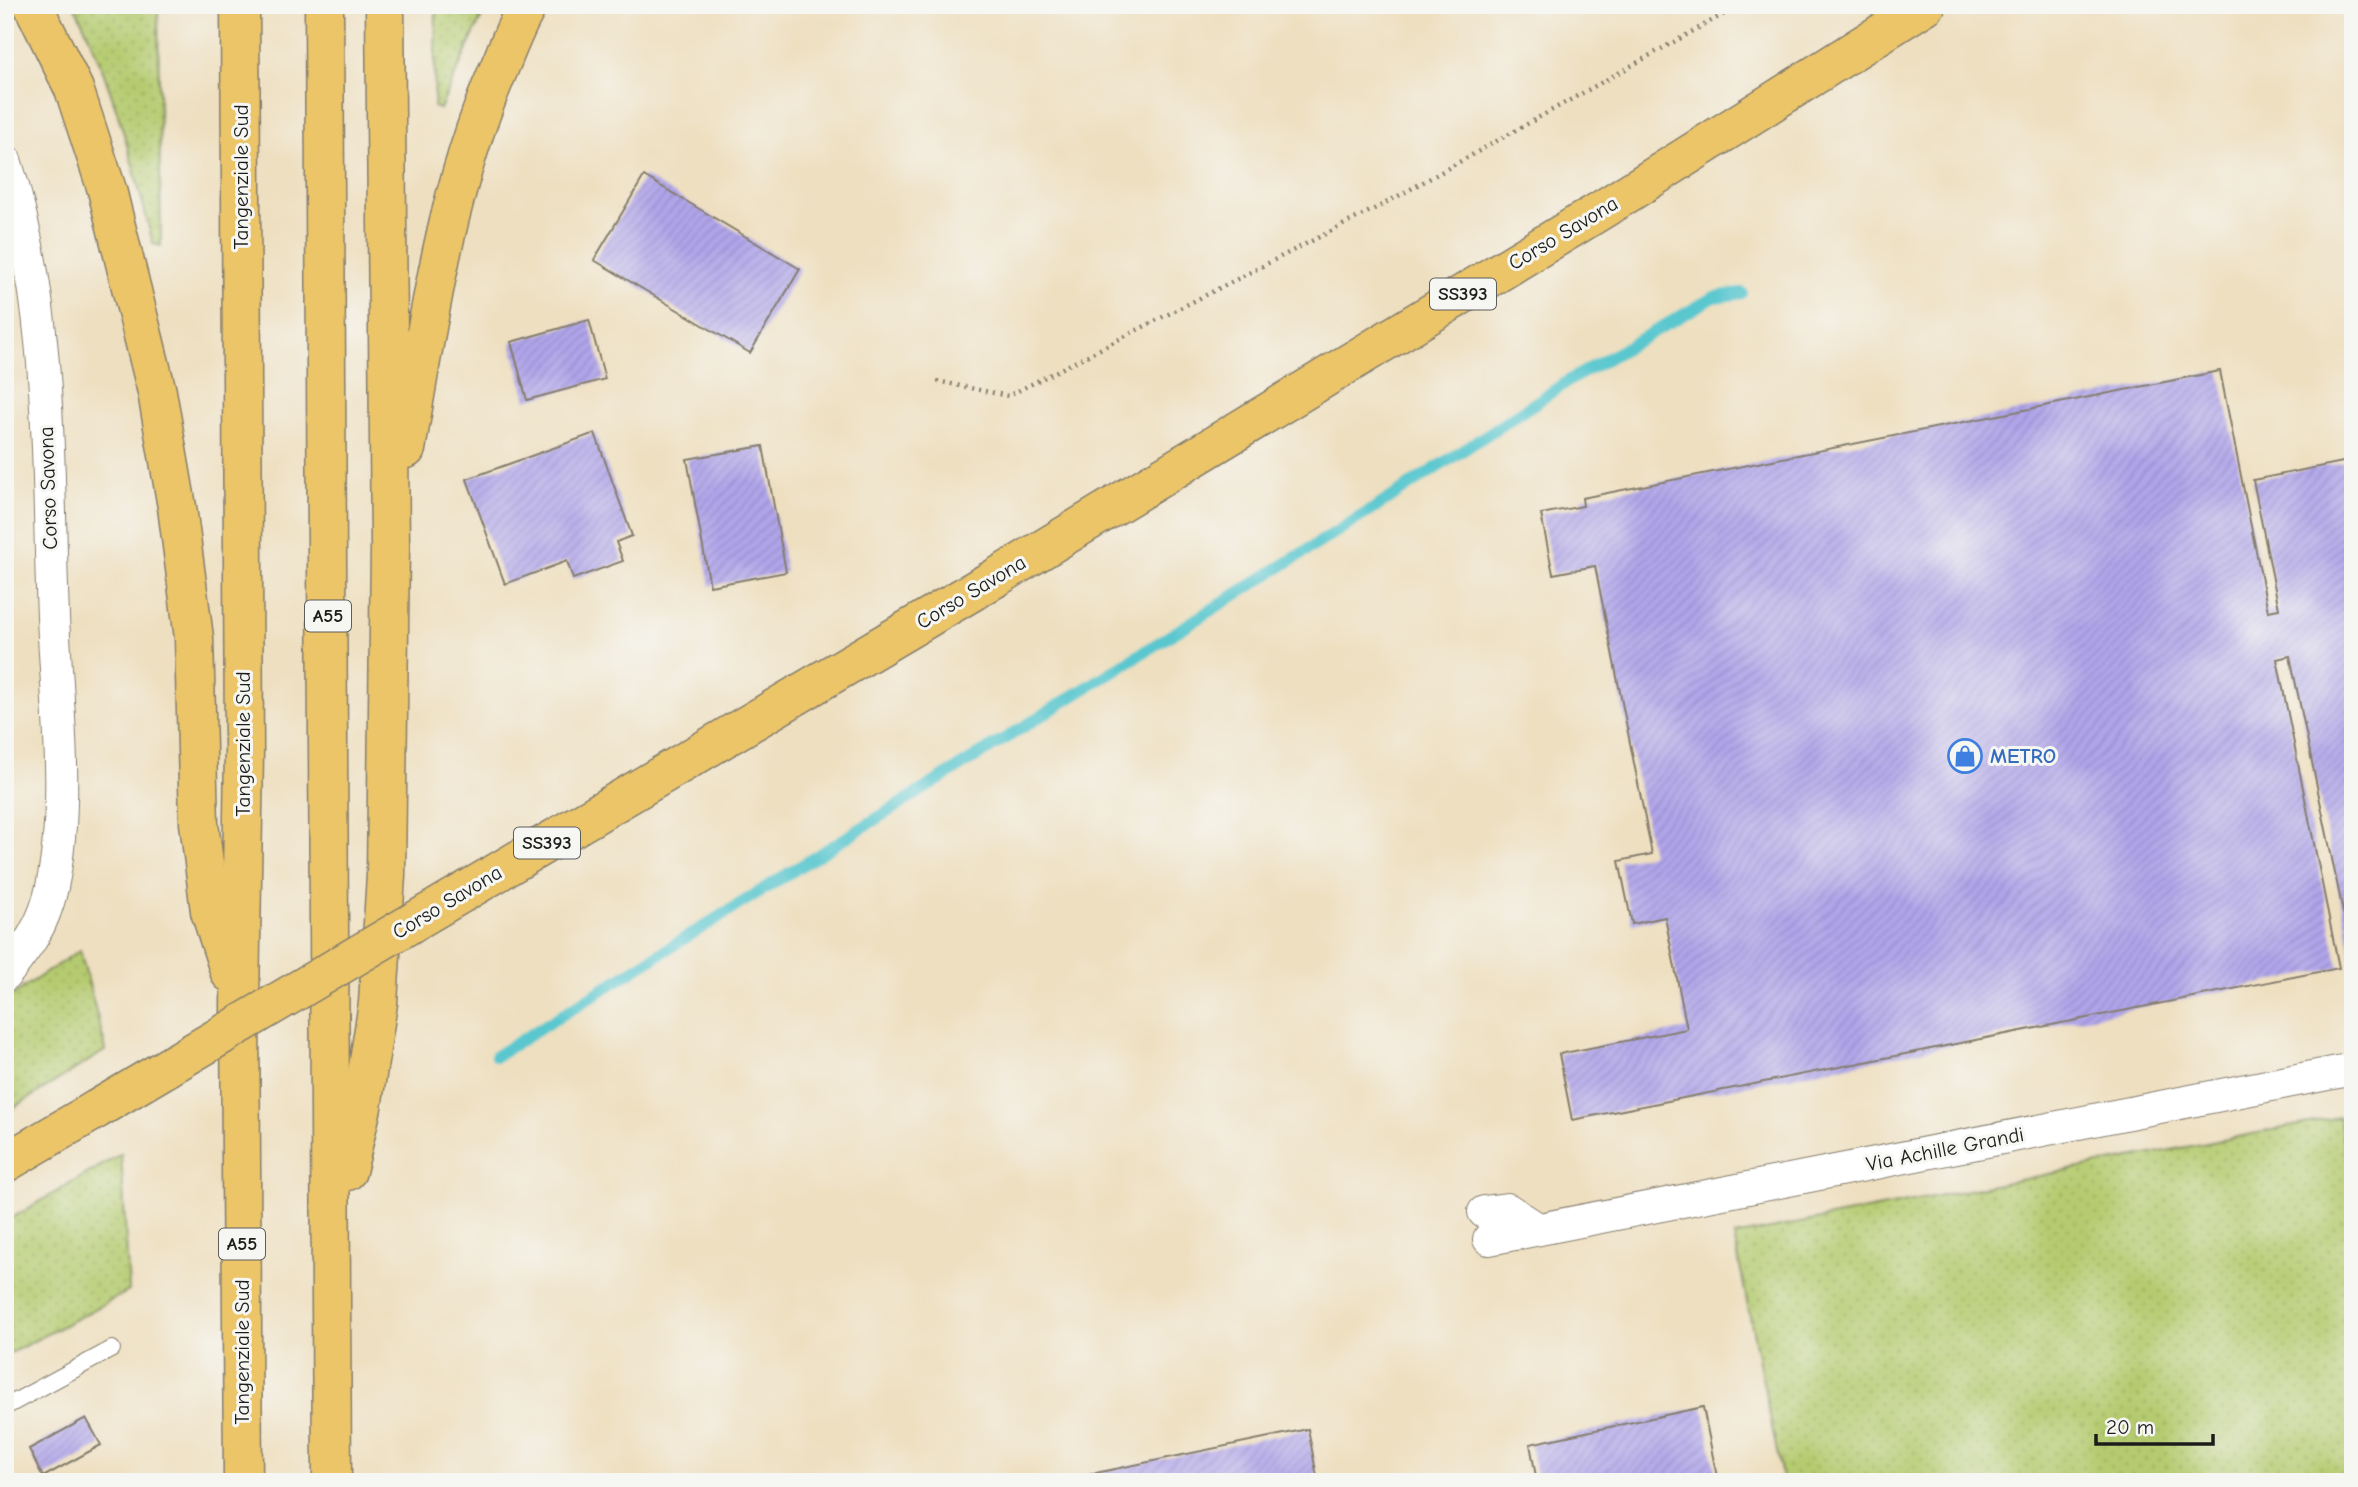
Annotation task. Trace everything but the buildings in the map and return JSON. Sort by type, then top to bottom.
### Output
[{"type":"main road","points":[[33,5],[74,89],[107,190],[157,392],[177,507],[194,638],[199,823],[210,911],[240,1005]]},
{"type":"main road","name":"Tangenziale Sud","points":[[240,5],[244,751],[240,1005],[243,1482]]},
{"type":"main road","name":"A55","points":[[324,5],[333,1227],[332,1482]]},
{"type":"main road","points":[[333,1227],[362,1107],[378,1003],[386,875],[390,547],[384,5]]},
{"type":"main road","points":[[390,547],[434,283],[451,204],[474,127],[528,5]]},
{"type":"main road","name":"Corso Savona","points":[[5,1163],[997,577],[1592,216],[1926,5]]},
{"type":"street","name":"Corso Savona","points":[[5,160],[21,208],[41,320],[61,795],[52,888],[35,938],[5,975]]},
{"type":"street","name":"Via Achille Grandi","points":[[1486,1226],[1538,1229],[2353,1069]]},
{"type":"lane","points":[[5,1407],[112,1349]]},
{"type":"path","points":[[937,381],[1008,396],[1384,204],[1740,5]]},
{"type":"green space","points":[[74,5],[158,5],[161,246],[153,244],[110,92],[100,62]]},
{"type":"green space","points":[[436,5],[487,5],[440,109],[434,107]]},
{"type":"green space","points":[[80,950],[106,1050],[5,1113],[5,1000]]},
{"type":"green space","points":[[2339,1117],[2353,1190],[2353,1482],[1783,1482],[1734,1236]]},
{"type":"green space","points":[[121,1154],[129,1291],[5,1356],[5,1222]]},
{"type":"waterway","points":[[496,1056],[1389,499],[1570,380],[1714,297],[1742,293]]},
{"type":"place","name":"METRO","points":[[1965,756]]}]
